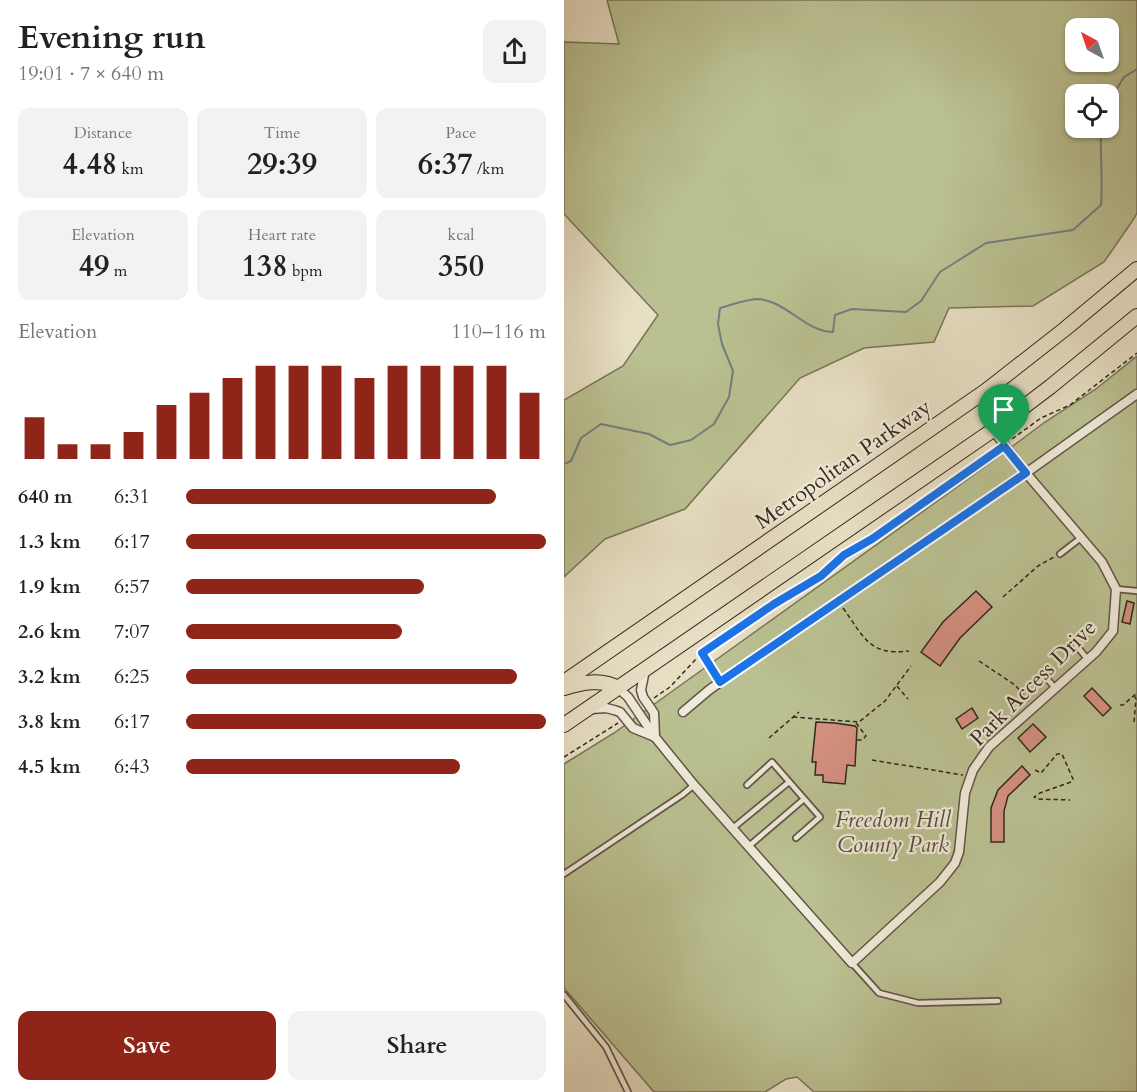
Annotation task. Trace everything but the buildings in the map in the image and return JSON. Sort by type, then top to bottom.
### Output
[{"type":"main road","name":"Metropolitan Parkway","points":[[564,682],[987,390],[1057,336],[1137,269]]},
{"type":"main road","points":[[564,725],[995,428],[1074,368],[1137,316]]},
{"type":"main road","points":[[987,390],[1002,405],[1003,417],[995,428]]},
{"type":"main road","points":[[564,688],[599,682],[612,684],[618,688]]},
{"type":"street","points":[[683,712],[720,682],[1026,473],[1137,394]]},
{"type":"street","points":[[995,428],[1004,446],[1102,562],[1116,589]]},
{"type":"street","name":"Park Access Drive","points":[[852,963],[949,873],[959,852],[965,793],[973,770],[989,747],[1088,660],[1113,631],[1116,589]]},
{"type":"street","points":[[646,668],[641,690],[654,713],[655,737]]},
{"type":"street","points":[[618,688],[628,697],[655,737],[694,785],[852,963]]},
{"type":"street","points":[[585,711],[596,708],[620,712],[633,728],[655,737]]},
{"type":"lane","points":[[1060,554],[1082,537]]},
{"type":"lane","points":[[1116,589],[1137,591]]},
{"type":"lane","points":[[1076,645],[1088,660]]},
{"type":"lane","points":[[1043,674],[1055,688]]},
{"type":"lane","points":[[747,785],[772,762],[820,817],[796,838]]},
{"type":"lane","points":[[733,829],[789,782]]},
{"type":"lane","points":[[564,874],[694,785]]},
{"type":"lane","points":[[748,846],[804,799]]},
{"type":"lane","points":[[852,963],[879,993],[918,1003],[998,1001]]},
{"type":"lane","points":[[564,995],[606,1047],[628,1092]]},
{"type":"path","points":[[651,700],[670,687],[702,653],[774,604],[821,576],[844,555],[872,539],[1041,418],[1070,405],[1137,353]]},
{"type":"path","points":[[1003,597],[1038,566],[1060,554]]},
{"type":"path","points":[[838,600],[877,649],[891,653],[909,651]]},
{"type":"path","points":[[702,653],[720,682]]},
{"type":"path","points":[[979,661],[1015,685],[1034,706]]},
{"type":"path","points":[[793,717],[855,723],[867,717],[885,701],[911,666]]},
{"type":"path","points":[[897,686],[908,699]]},
{"type":"path","points":[[1120,705],[1136,694]]},
{"type":"path","points":[[1134,722],[1136,694]]},
{"type":"path","points":[[770,738],[799,712]]},
{"type":"path","points":[[564,757],[620,722]]},
{"type":"path","points":[[855,723],[866,736],[856,741]]},
{"type":"path","points":[[1035,771],[1041,773],[1058,753],[1062,754],[1073,779],[1069,784],[1034,797],[1070,800]]},
{"type":"path","points":[[872,760],[966,776]]},
{"type":"green space","points":[[607,0],[1137,0],[1137,213],[1104,262],[1033,306],[949,308],[934,342],[864,348],[800,378],[685,509],[605,539],[564,577],[564,400],[623,366],[658,315],[564,214],[564,42],[619,44]]},
{"type":"green space","name":"Freedom Hill County Park","points":[[1137,356],[1137,1092],[814,1092],[797,1077],[786,1079],[765,1092],[654,1092],[564,988],[564,764],[614,733],[1045,422],[1096,389]]},
{"type":"waterway","points":[[1119,85],[1124,77],[1137,69]]},
{"type":"waterway","points":[[564,464],[571,461],[581,438],[601,424],[649,434],[670,445],[691,440],[714,424],[729,397],[733,371],[722,344],[718,324],[720,308],[742,301],[766,300],[786,309],[813,327],[833,332],[835,315],[852,309],[906,312],[921,301],[940,272],[986,243],[1073,230],[1101,205],[1101,138]]},
{"type":"route","points":[[1004,446],[1026,473],[720,682],[702,653],[774,604],[821,576],[844,555],[872,539],[1004,446]]}]
